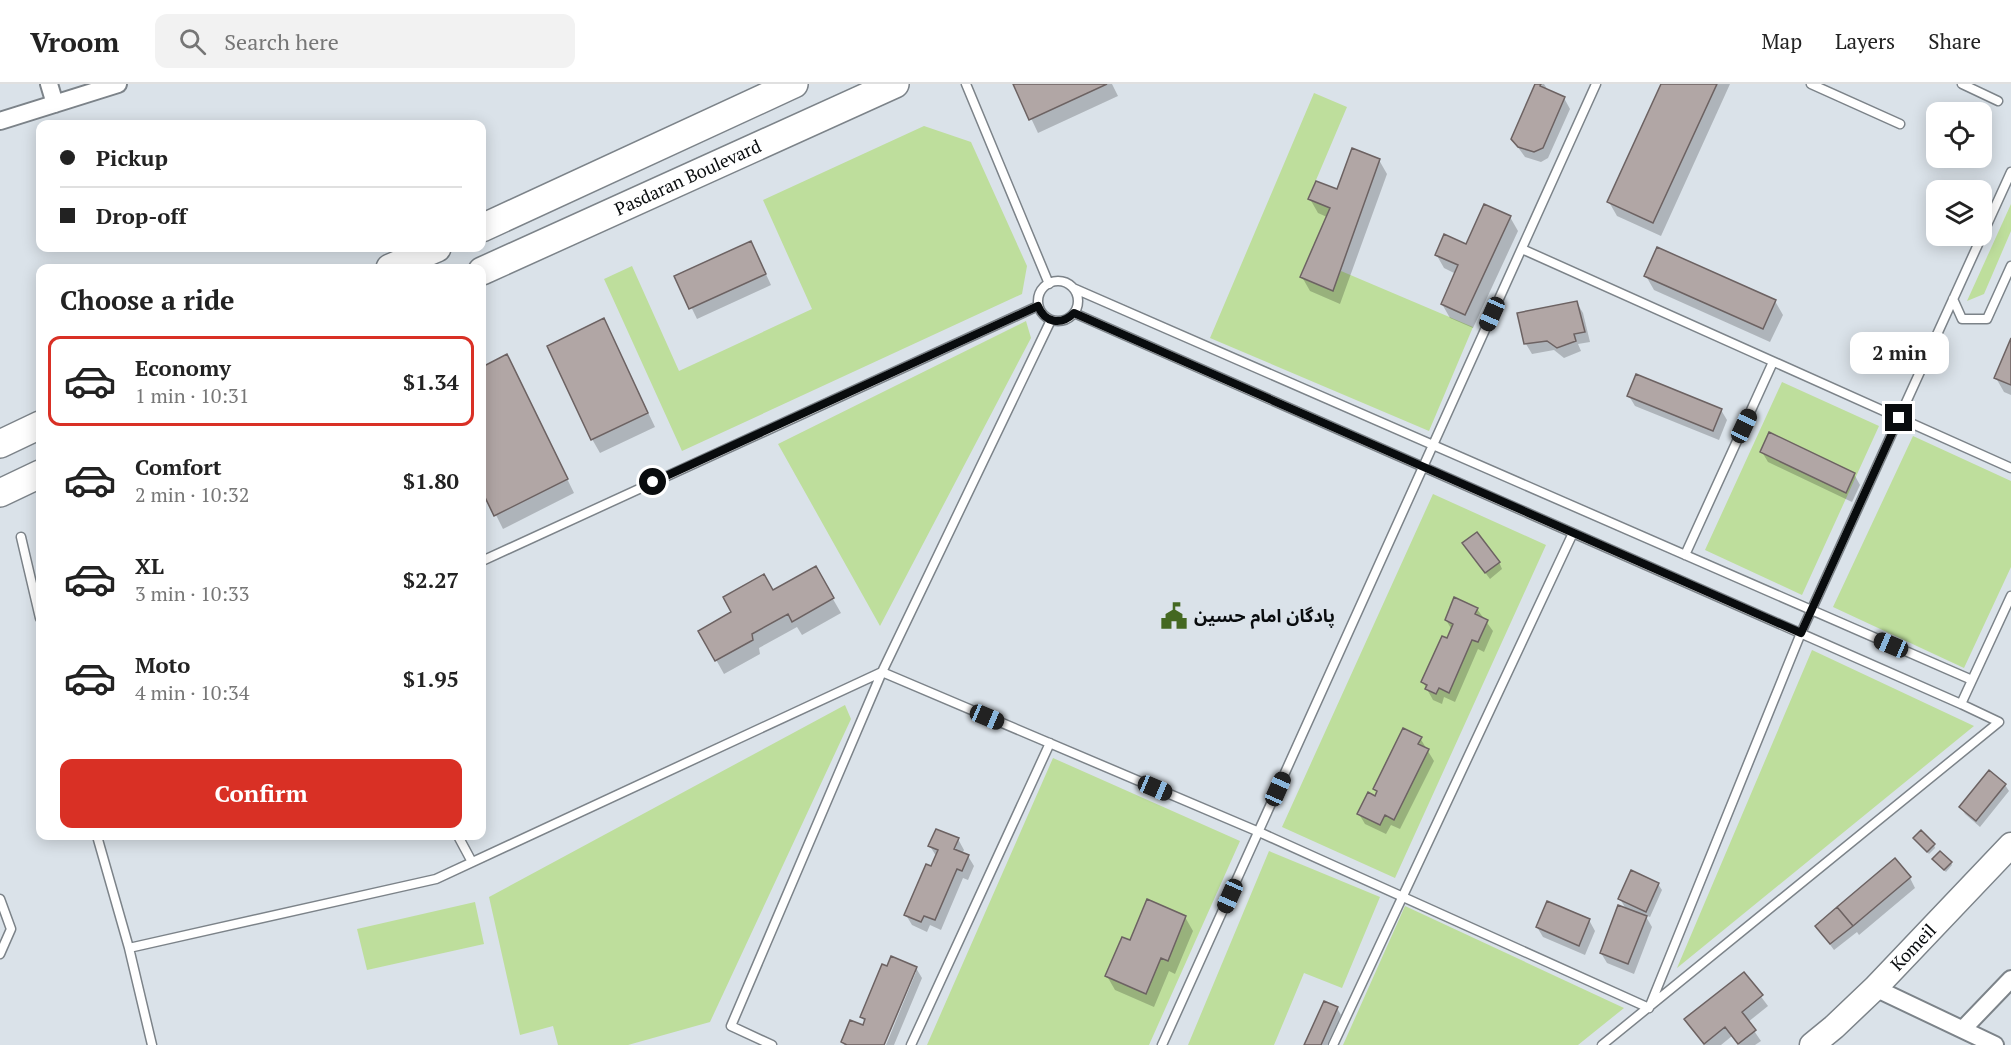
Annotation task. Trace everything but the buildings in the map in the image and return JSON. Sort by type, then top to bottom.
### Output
[{"type":"main road","points":[[517,255],[491,223],[794,84]]},
{"type":"main road","name":"Pasdaran Boulevard","points":[[486,269],[895,84]]},
{"type":"main road","points":[[399,264],[428,252]]},
{"type":"main road","points":[[2,441],[36,427]]},
{"type":"main road","points":[[0,493],[36,476]]},
{"type":"street","points":[[49,84],[55,104]]},
{"type":"street","points":[[0,121],[118,84]]},
{"type":"street","name":"Komeil","points":[[1812,1045],[1875,987],[2011,845]]},
{"type":"street","points":[[1963,1029],[2011,979]]},
{"type":"street","points":[[1875,987],[1995,1045]]},
{"type":"lane","points":[[966,84],[1049,284]]},
{"type":"lane","points":[[1162,1045],[1596,84]]},
{"type":"lane","points":[[1811,84],[1900,124]]},
{"type":"lane","points":[[1962,84],[1998,101]]},
{"type":"lane","points":[[1649,1008],[1801,633],[2011,172]]},
{"type":"lane","points":[[1522,249],[2011,468]]},
{"type":"lane","points":[[1953,299],[1962,319],[1987,319],[2011,266]]},
{"type":"lane","points":[[1073,288],[1077,300],[1074,313],[1064,321],[1045,317],[1038,306],[1040,293],[1049,284],[1062,282],[1972,680]]},
{"type":"lane","points":[[486,559],[1038,306]]},
{"type":"lane","points":[[1074,313],[1999,722],[1602,1045]]},
{"type":"lane","points":[[772,1045],[730,1026],[882,672],[1051,320]]},
{"type":"lane","points":[[1685,555],[1773,362]]},
{"type":"lane","points":[[1333,1045],[1574,533]]},
{"type":"lane","points":[[21,537],[36,601]]},
{"type":"lane","points":[[1961,704],[2011,596]]},
{"type":"lane","points":[[129,948],[436,879],[882,672],[1259,831],[1649,1008]]},
{"type":"lane","points":[[911,1045],[1050,743]]},
{"type":"lane","points":[[98,840],[129,948],[152,1045]]},
{"type":"lane","points":[[460,840],[472,862]]},
{"type":"lane","points":[[0,899],[11,929],[0,954]]},
{"type":"green space","points":[[1314,93],[1347,107],[1308,199],[1330,208],[1300,277],[1332,290],[1341,271],[1473,327],[1429,431],[1210,338]]},
{"type":"green space","points":[[924,126],[971,142],[1027,266],[1022,294],[682,451],[604,279],[632,266],[679,371],[812,309],[763,200]]},
{"type":"green space","points":[[2011,204],[2011,231],[1984,294],[1967,301],[1992,246]]},
{"type":"green space","points":[[1026,321],[1031,338],[880,626],[778,444]]},
{"type":"green space","points":[[1782,382],[1879,426],[1802,595],[1705,550]]},
{"type":"green space","points":[[1913,436],[2011,481],[2011,567],[1964,668],[1833,607]]},
{"type":"green space","points":[[1433,494],[1546,545],[1395,878],[1282,827]]},
{"type":"green space","points":[[1812,650],[1974,726],[1677,968]]},
{"type":"green space","points":[[845,705],[851,719],[710,1022],[628,1045],[558,1045],[553,1026],[520,1035],[489,897]]},
{"type":"green space","points":[[1053,758],[1240,841],[1149,1045],[927,1045]]},
{"type":"green space","points":[[1269,851],[1380,897],[1342,988],[1304,973],[1274,1045],[1188,1045]]},
{"type":"green space","points":[[475,902],[484,944],[367,970],[357,929]]},
{"type":"green space","points":[[1405,906],[1624,1008],[1578,1045],[1343,1045]]},
{"type":"place","name":"پادگان امام حسین","points":[[1174,616]]},
{"type":"route","points":[[653,482],[1038,306],[1045,317],[1051,320],[1064,321],[1074,313],[1801,633],[1899,418]]}]
